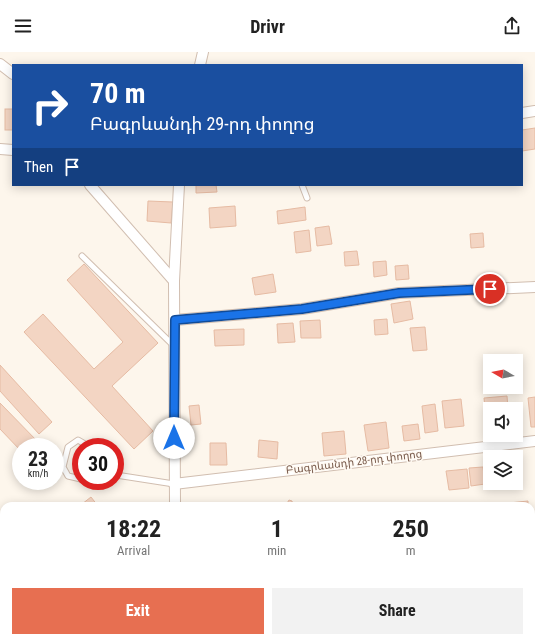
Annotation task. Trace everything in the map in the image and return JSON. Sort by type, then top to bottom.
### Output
[{"type":"street","points":[[200,64],[203,52]]},
{"type":"street","points":[[0,64],[12,73]]},
{"type":"street","points":[[523,113],[535,111]]},
{"type":"street","points":[[0,149],[12,150]]},
{"type":"street","points":[[91,186],[174,281]]},
{"type":"street","points":[[174,502],[174,281],[179,186]]},
{"type":"street","points":[[175,320],[302,309],[399,293],[535,287]]},
{"type":"street","name":"Բագրևանդի 28-րդ փողոց","points":[[174,484],[535,441]]},
{"type":"lane","points":[[302,186],[307,198]]},
{"type":"lane","points":[[82,256],[174,347]]},
{"type":"lane","points":[[72,444],[68,447],[63,467],[68,476],[72,477]]},
{"type":"lane","points":[[124,476],[174,484]]},
{"type":"building","points":[[5,109],[12,109],[12,130],[5,130]]},
{"type":"building","points":[[535,128],[535,149],[523,151],[523,130]]},
{"type":"building","points":[[196,186],[216,186],[217,192],[196,193]]},
{"type":"building","points":[[148,201],[173,202],[171,223],[147,221]]},
{"type":"building","points":[[235,206],[236,226],[210,228],[209,208]]},
{"type":"building","points":[[305,207],[306,220],[278,224],[277,211]]},
{"type":"building","points":[[329,226],[332,244],[317,246],[315,228]]},
{"type":"building","points":[[309,230],[311,251],[296,253],[294,232]]},
{"type":"building","points":[[483,233],[484,247],[471,248],[470,234]]},
{"type":"building","points":[[357,251],[359,265],[345,266],[344,252]]},
{"type":"building","points":[[386,261],[387,275],[374,277],[373,262]]},
{"type":"building","points":[[84,264],[158,343],[112,386],[153,431],[134,449],[24,332],[43,314],[94,369],[123,342],[67,280]]},
{"type":"building","points":[[408,265],[409,279],[396,280],[395,266]]},
{"type":"building","points":[[273,274],[276,292],[255,295],[252,278]]},
{"type":"building","points":[[410,301],[413,319],[394,323],[391,304]]},
{"type":"building","points":[[387,319],[388,334],[375,335],[374,320]]},
{"type":"building","points":[[320,320],[321,338],[301,338],[300,321]]},
{"type":"building","points":[[293,323],[295,342],[278,343],[277,324]]},
{"type":"building","points":[[425,327],[427,350],[413,351],[410,328]]},
{"type":"building","points":[[244,329],[244,345],[215,346],[214,330]]},
{"type":"building","points":[[0,365],[52,422],[39,434],[0,391]]},
{"type":"building","points":[[507,396],[507,402],[484,402],[484,398]]},
{"type":"building","points":[[535,397],[535,427],[531,427],[528,398]]},
{"type":"building","points":[[461,399],[464,426],[445,428],[442,401]]},
{"type":"building","points":[[0,403],[34,438],[12,438],[12,442],[0,429]]},
{"type":"building","points":[[435,404],[438,431],[425,433],[422,406]]},
{"type":"building","points":[[199,405],[201,424],[191,425],[189,406]]},
{"type":"building","points":[[386,422],[389,448],[368,451],[364,425]]},
{"type":"building","points":[[418,424],[420,439],[404,441],[402,426]]},
{"type":"building","points":[[344,431],[346,454],[324,456],[322,433]]},
{"type":"building","points":[[259,440],[278,442],[277,459],[258,457]]},
{"type":"building","points":[[210,443],[226,443],[227,465],[210,465]]},
{"type":"building","points":[[483,467],[483,484],[471,486],[469,468]]},
{"type":"building","points":[[467,469],[469,488],[449,490],[446,471]]},
{"type":"building","points":[[91,497],[95,502],[85,502]]},
{"type":"route","points":[[174,438],[175,320],[302,309],[399,293],[490,289]]}]
